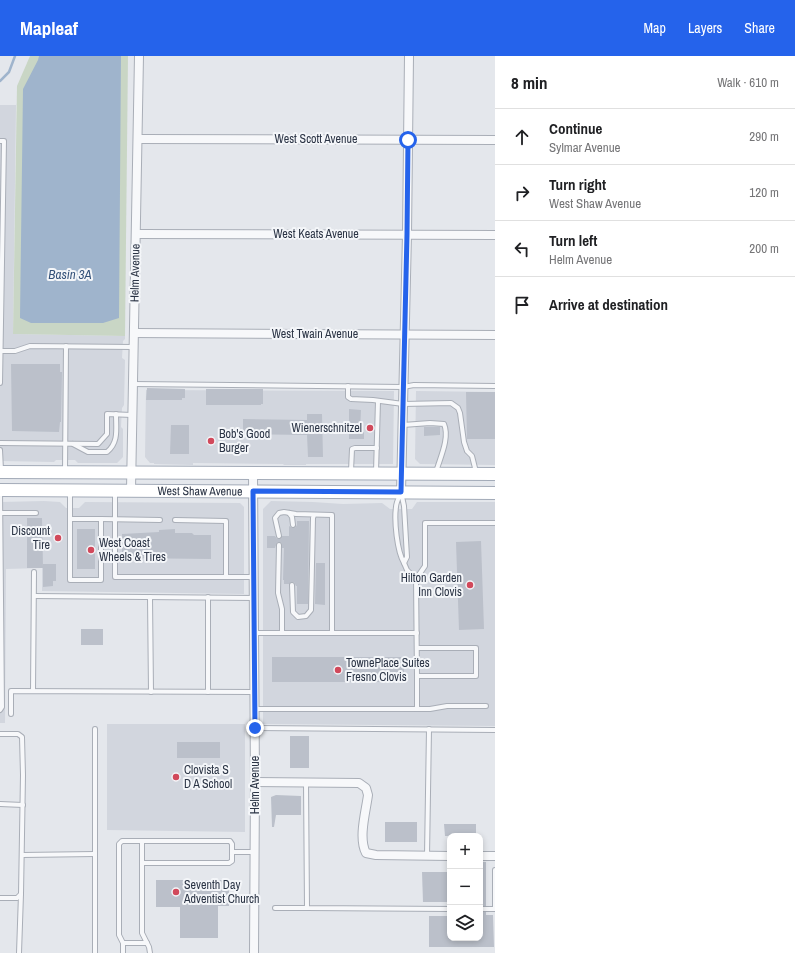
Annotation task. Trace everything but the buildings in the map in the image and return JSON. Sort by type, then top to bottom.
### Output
[{"type":"main road","name":"West Shaw Avenue","points":[[0,472],[495,474]]},
{"type":"main road","name":"West Shaw Avenue","points":[[0,490],[495,493]]},
{"type":"street","name":"Helm Avenue","points":[[131,490],[139,56]]},
{"type":"street","points":[[401,492],[407,234],[409,56]]},
{"type":"street","name":"West Scott Avenue","points":[[138,139],[495,140]]},
{"type":"street","name":"West Keats Avenue","points":[[136,234],[495,235]]},
{"type":"street","name":"West Twain Avenue","points":[[134,333],[495,335]]},
{"type":"street","name":"Helm Avenue","points":[[253,474],[255,728],[254,953]]},
{"type":"street","points":[[255,782],[359,783],[366,788],[368,794],[362,839],[363,847],[366,853],[376,855],[447,856]]},
{"type":"street","points":[[483,856],[495,856]]},
{"type":"lane","points":[[0,141],[4,141],[0,383]]},
{"type":"lane","points":[[0,351],[15,351],[30,346],[134,347]]},
{"type":"lane","points":[[65,472],[66,346]]},
{"type":"lane","points":[[133,384],[404,387],[414,385],[495,386]]},
{"type":"lane","points":[[348,386],[348,396],[351,400],[403,404],[451,403],[458,408],[460,413],[464,442],[467,451],[472,456],[477,474]]},
{"type":"lane","points":[[376,474],[378,401]]},
{"type":"lane","points":[[0,443],[98,444],[108,434],[108,414],[132,415]]},
{"type":"lane","points":[[72,444],[88,452],[107,452],[114,445],[116,439],[116,414]]},
{"type":"lane","points":[[403,425],[442,423],[445,425],[445,440],[436,474]]},
{"type":"lane","points":[[351,474],[352,449],[377,448]]},
{"type":"lane","points":[[0,450],[0,472]]},
{"type":"lane","points":[[0,490],[2,707],[0,710]]},
{"type":"lane","points":[[70,490],[70,580],[101,580],[101,519]]},
{"type":"lane","points":[[115,490],[115,577],[254,577]]},
{"type":"lane","points":[[401,492],[396,505],[396,525],[400,556],[407,570],[416,579]]},
{"type":"lane","points":[[401,492],[404,506],[406,557],[404,563]]},
{"type":"lane","points":[[279,536],[275,518],[279,512],[332,515],[332,633]]},
{"type":"lane","points":[[288,512],[292,517],[293,525]]},
{"type":"lane","points":[[0,513],[36,513]]},
{"type":"lane","points":[[292,585],[293,612],[298,617],[306,616],[311,610],[314,515]]},
{"type":"lane","points":[[70,520],[160,520]]},
{"type":"lane","points":[[175,520],[226,520],[226,577]]},
{"type":"lane","points":[[417,709],[418,676],[416,579],[425,566],[425,523],[495,523]]},
{"type":"lane","points":[[279,545],[278,593],[282,609],[282,633]]},
{"type":"lane","points":[[33,691],[34,572]]},
{"type":"lane","points":[[34,596],[254,598]]},
{"type":"lane","points":[[150,597],[151,692]]},
{"type":"lane","points":[[208,597],[208,692]]},
{"type":"lane","points":[[254,633],[417,633]]},
{"type":"lane","points":[[417,648],[476,648],[476,676],[418,676]]},
{"type":"lane","points":[[11,714],[11,691],[254,692]]},
{"type":"lane","points":[[254,709],[430,709],[447,706],[486,706]]},
{"type":"lane","points":[[255,728],[495,730]]},
{"type":"lane","points":[[95,729],[95,953]]},
{"type":"lane","points":[[427,856],[429,729]]},
{"type":"lane","points":[[0,734],[18,734],[22,737],[23,805],[19,953]]},
{"type":"lane","points":[[306,782],[307,908]]},
{"type":"lane","points":[[0,804],[23,805]]},
{"type":"lane","points":[[123,953],[123,943],[119,935],[119,844],[122,841],[230,841],[232,844],[232,861],[229,863],[142,863]]},
{"type":"lane","points":[[142,841],[142,933],[150,953]]},
{"type":"lane","points":[[232,852],[254,852]]},
{"type":"lane","points":[[22,855],[95,854]]},
{"type":"lane","points":[[483,909],[495,909],[495,870]]},
{"type":"lane","points":[[0,898],[17,898],[21,894]]},
{"type":"lane","points":[[275,908],[447,909]]},
{"type":"lane","points":[[123,943],[147,943]]},
{"type":"shaded area","points":[[0,105],[16,105],[13,334],[125,336],[123,341],[122,358],[125,360],[124,405],[122,408],[121,427],[123,429],[123,457],[117,463],[78,463],[75,460],[56,460],[54,462],[0,461]]},
{"type":"shaded area","points":[[146,390],[394,391],[393,464],[284,465],[193,463],[193,465],[150,463],[145,457]]},
{"type":"shaded area","points":[[416,391],[495,392],[495,465],[420,464],[415,459]]},
{"type":"shaded area","points":[[271,501],[343,504],[382,503],[390,509],[412,509],[417,502],[495,502],[495,726],[263,724],[263,509]]},
{"type":"shaded area","points":[[0,502],[60,502],[66,508],[79,508],[85,502],[240,503],[244,507],[244,594],[42,591],[42,568],[6,569],[5,723],[0,723]]},
{"type":"shaded area","name":"Clovista S D A School","points":[[107,724],[245,724],[245,832],[107,830]]},
{"type":"green space","name":"Basin 3A","points":[[30,56],[128,56],[125,336],[13,334],[17,86]]},
{"type":"water","name":"Basin 3A","points":[[39,56],[121,56],[119,318],[103,323],[31,323],[20,318],[23,89]]},
{"type":"waterway","points":[[0,81],[9,72],[15,56]]},
{"type":"place","name":"Wienerschnitzel","points":[[370,428]]},
{"type":"place","name":"Bob's Good Burger","points":[[211,441]]},
{"type":"place","name":"Discount Tire","points":[[58,538]]},
{"type":"place","name":"West Coast Wheels & Tires","points":[[91,550]]},
{"type":"place","name":"Hilton Garden Inn Clovis","points":[[470,585]]},
{"type":"place","name":"TownePlace Suites Fresno Clovis","points":[[338,670]]},
{"type":"place","name":"Clovista S D A School","points":[[176,777]]},
{"type":"place","name":"Seventh Day Adventist Church","points":[[176,892]]},
{"type":"route","points":[[255,728],[253,491],[401,492],[408,140]]}]
